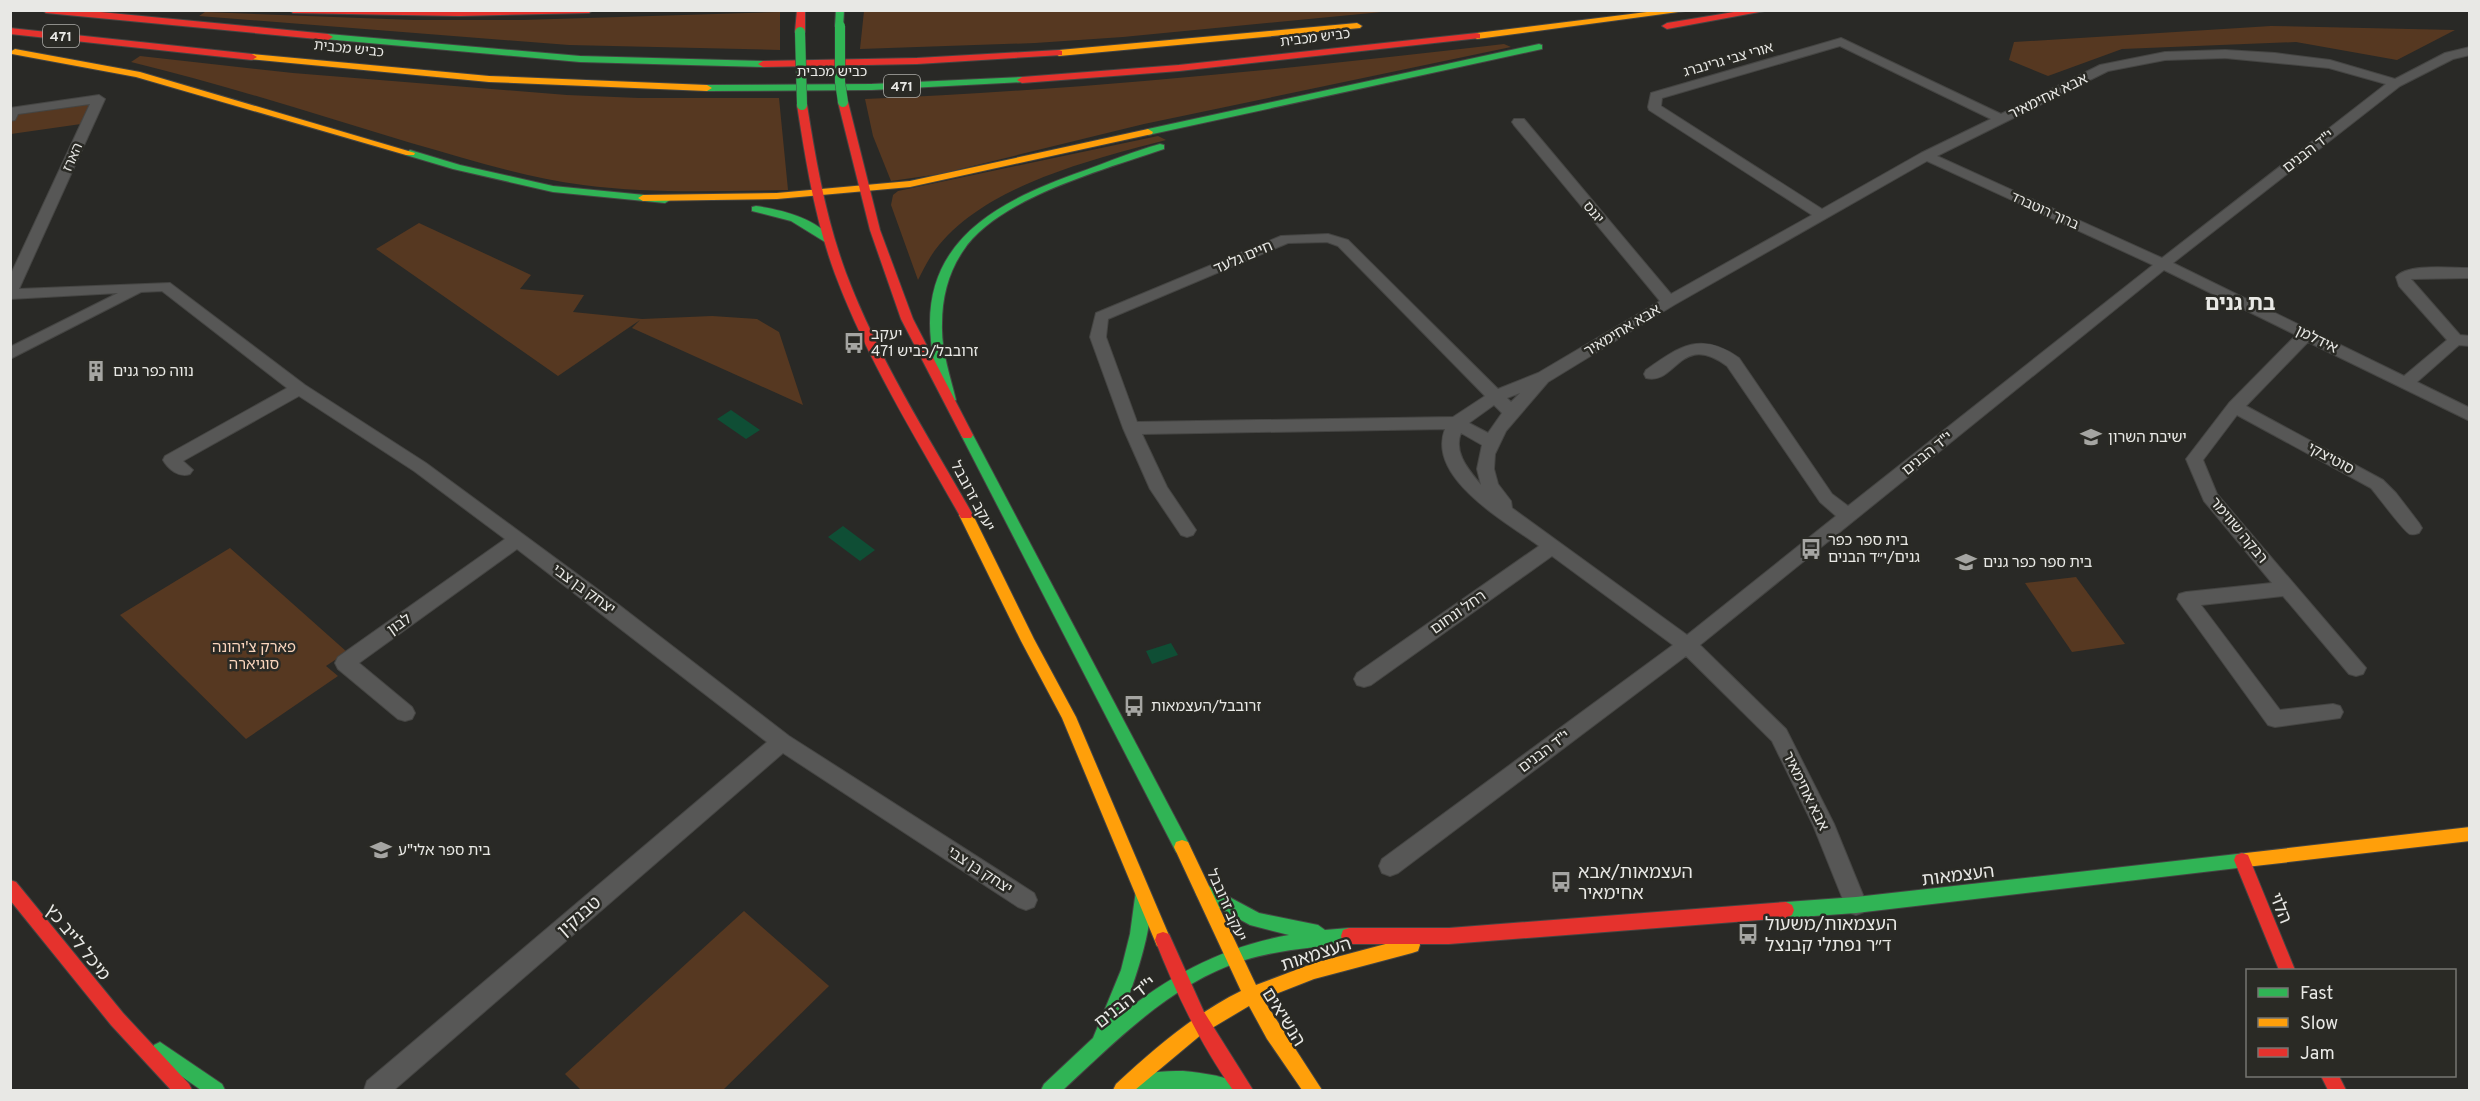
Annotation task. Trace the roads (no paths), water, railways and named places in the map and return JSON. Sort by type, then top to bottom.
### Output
[{"type":"main road","name":"כביש מכבית","points":[[46,10],[474,52],[616,61],[759,64],[939,62],[1023,57],[1183,45],[1374,24]]},
{"type":"main road","points":[[293,10],[459,13],[590,10]]},
{"type":"main road","points":[[459,13],[488,10]]},
{"type":"main road","name":"יעקב זרובבל","points":[[801,10],[802,105],[817,195],[829,240],[866,334],[966,516],[1028,641],[1069,717],[1141,883],[1180,982]]},
{"type":"main road","name":"יעקב זרובבל","points":[[840,10],[839,59],[843,102],[875,230],[907,319],[1203,891],[1232,957]]},
{"type":"main road","name":"כביש מכבית","points":[[10,31],[524,81],[644,86],[838,88],[1014,81],[1157,70],[1689,10]]},
{"type":"main road","points":[[1629,32],[1766,10]]},
{"type":"main road","points":[[643,198],[717,199],[817,195],[940,179],[1379,80],[1551,45]]},
{"type":"main road","points":[[10,52],[137,74],[511,181],[572,191],[783,213],[803,221],[829,240]]},
{"type":"main road","points":[[950,400],[938,349],[937,301],[948,261],[968,233],[996,210],[1032,193],[1180,140],[1379,80]]},
{"type":"main road","name":"העצמאות","points":[[1232,957],[1306,940],[1336,936],[1449,936],[1856,905],[2469,834]]},
{"type":"main road","name":"הלוי","points":[[2241,860],[2287,969]]},
{"type":"main road","points":[[1099,1045],[1125,987],[1135,952],[1142,904],[1141,883]]},
{"type":"main road","name":"מיכל לייב כץ","points":[[10,886],[117,1019],[183,1090]]},
{"type":"main road","points":[[1203,891],[1229,908],[1256,920],[1336,936]]},
{"type":"main road","name":"העצמאות","points":[[1200,1025],[1250,997],[1326,968],[1449,936]]},
{"type":"main road","name":"י''ד הבנים","points":[[1050,1090],[1099,1045],[1180,982],[1232,957]]},
{"type":"main road","name":"הנשיאים","points":[[1232,957],[1250,997],[1273,1037],[1313,1090]]},
{"type":"main road","points":[[1180,982],[1200,1025],[1220,1058],[1244,1090]]},
{"type":"main road","name":"מיכל לייב כץ","points":[[117,1019],[216,1090]]},
{"type":"main road","points":[[1123,1089],[1200,1025]]},
{"type":"main road","points":[[1123,1089],[1150,1080],[1172,1077],[1200,1080],[1236,1090]]},
{"type":"street","name":"אורי צבי גרינברג","points":[[1822,215],[1654,107],[1656,96],[1841,42],[2001,119]]},
{"type":"street","name":"י\"ד הבנים","points":[[1390,866],[1687,645],[2163,264],[2396,83],[2449,56],[2469,51]]},
{"type":"street","name":"אבא אחימאיר","points":[[1856,905],[1823,824],[1779,735],[1687,645],[1476,491],[1456,466],[1449,441],[1456,423],[1496,397],[1544,377],[1669,302],[1926,156],[2104,68],[2165,56],[2225,54],[2330,64],[2396,83]]},
{"type":"street","name":"הארז","points":[[10,294],[99,99],[12,114]]},
{"type":"street","name":"יגנס","points":[[1519,122],[1669,302]]},
{"type":"street","name":"ברוך רוטברד","points":[[1926,156],[2163,264]]},
{"type":"street","name":"חיים גלעד","points":[[1187,530],[1159,489],[1131,428],[1098,337],[1101,316],[1286,239],[1328,238],[1343,243],[1512,413]]},
{"type":"street","name":"אידלמן","points":[[2163,264],[2407,382],[2469,415]]},
{"type":"street","points":[[2407,382],[2462,340],[2404,283],[2403,277],[2411,273],[2469,273]]},
{"type":"street","name":"יצחק בן צבי","points":[[10,294],[165,286],[299,389],[420,467],[612,609],[782,742],[1026,900]]},
{"type":"street","points":[[10,354],[141,287]]},
{"type":"street","name":"רבקה שווימר","points":[[2306,334],[2235,407],[2194,459],[2210,497],[2356,668]]},
{"type":"street","points":[[1652,374],[1690,348],[1711,348],[1722,352],[1733,362],[1826,498],[1848,516]]},
{"type":"street","points":[[1513,518],[1489,484],[1486,465],[1491,442],[1512,413],[1544,377]]},
{"type":"street","points":[[184,470],[171,460],[299,389]]},
{"type":"street","name":"סוטיצקי","points":[[2235,407],[2377,484],[2390,497],[2413,528]]},
{"type":"street","points":[[1131,428],[1456,423],[1491,442]]},
{"type":"street","name":"לבון","points":[[405,713],[345,663],[517,540]]},
{"type":"street","name":"רחל ונחום","points":[[1364,678],[1552,546]]},
{"type":"street","points":[[2288,588],[2186,599],[2275,719],[2333,712]]},
{"type":"street","name":"טבנקין","points":[[376,1090],[782,742]]},
{"type":"place","name":"יעקב זרובבל/כביש 471","points":[[854,343]]},
{"type":"place","name":"נווה כפר גנים","points":[[96,371]]},
{"type":"place","name":"ישיבת השרון","points":[[2091,437]]},
{"type":"place","name":"בית ספר כפר גנים/י״ד הבנים","points":[[1811,549]]},
{"type":"place","name":"בית ספר כפר גנים","points":[[1966,562]]},
{"type":"place","name":"זרובבל/העצמאות","points":[[1134,706]]},
{"type":"place","name":"בית ספר אלי\"ע","points":[[381,850]]},
{"type":"place","name":"העצמאות/אבא אחימאיר","points":[[1561,882]]},
{"type":"place","name":"העצמאות/משעול ד״ר נפתלי קבנצל","points":[[1748,934]]},
{"type":"district","name":"בת גנים","points":[[2240,303]]},
{"type":"park label","name":"פארק צ'יהונה סוגיארה","points":[[254,656]]}]
